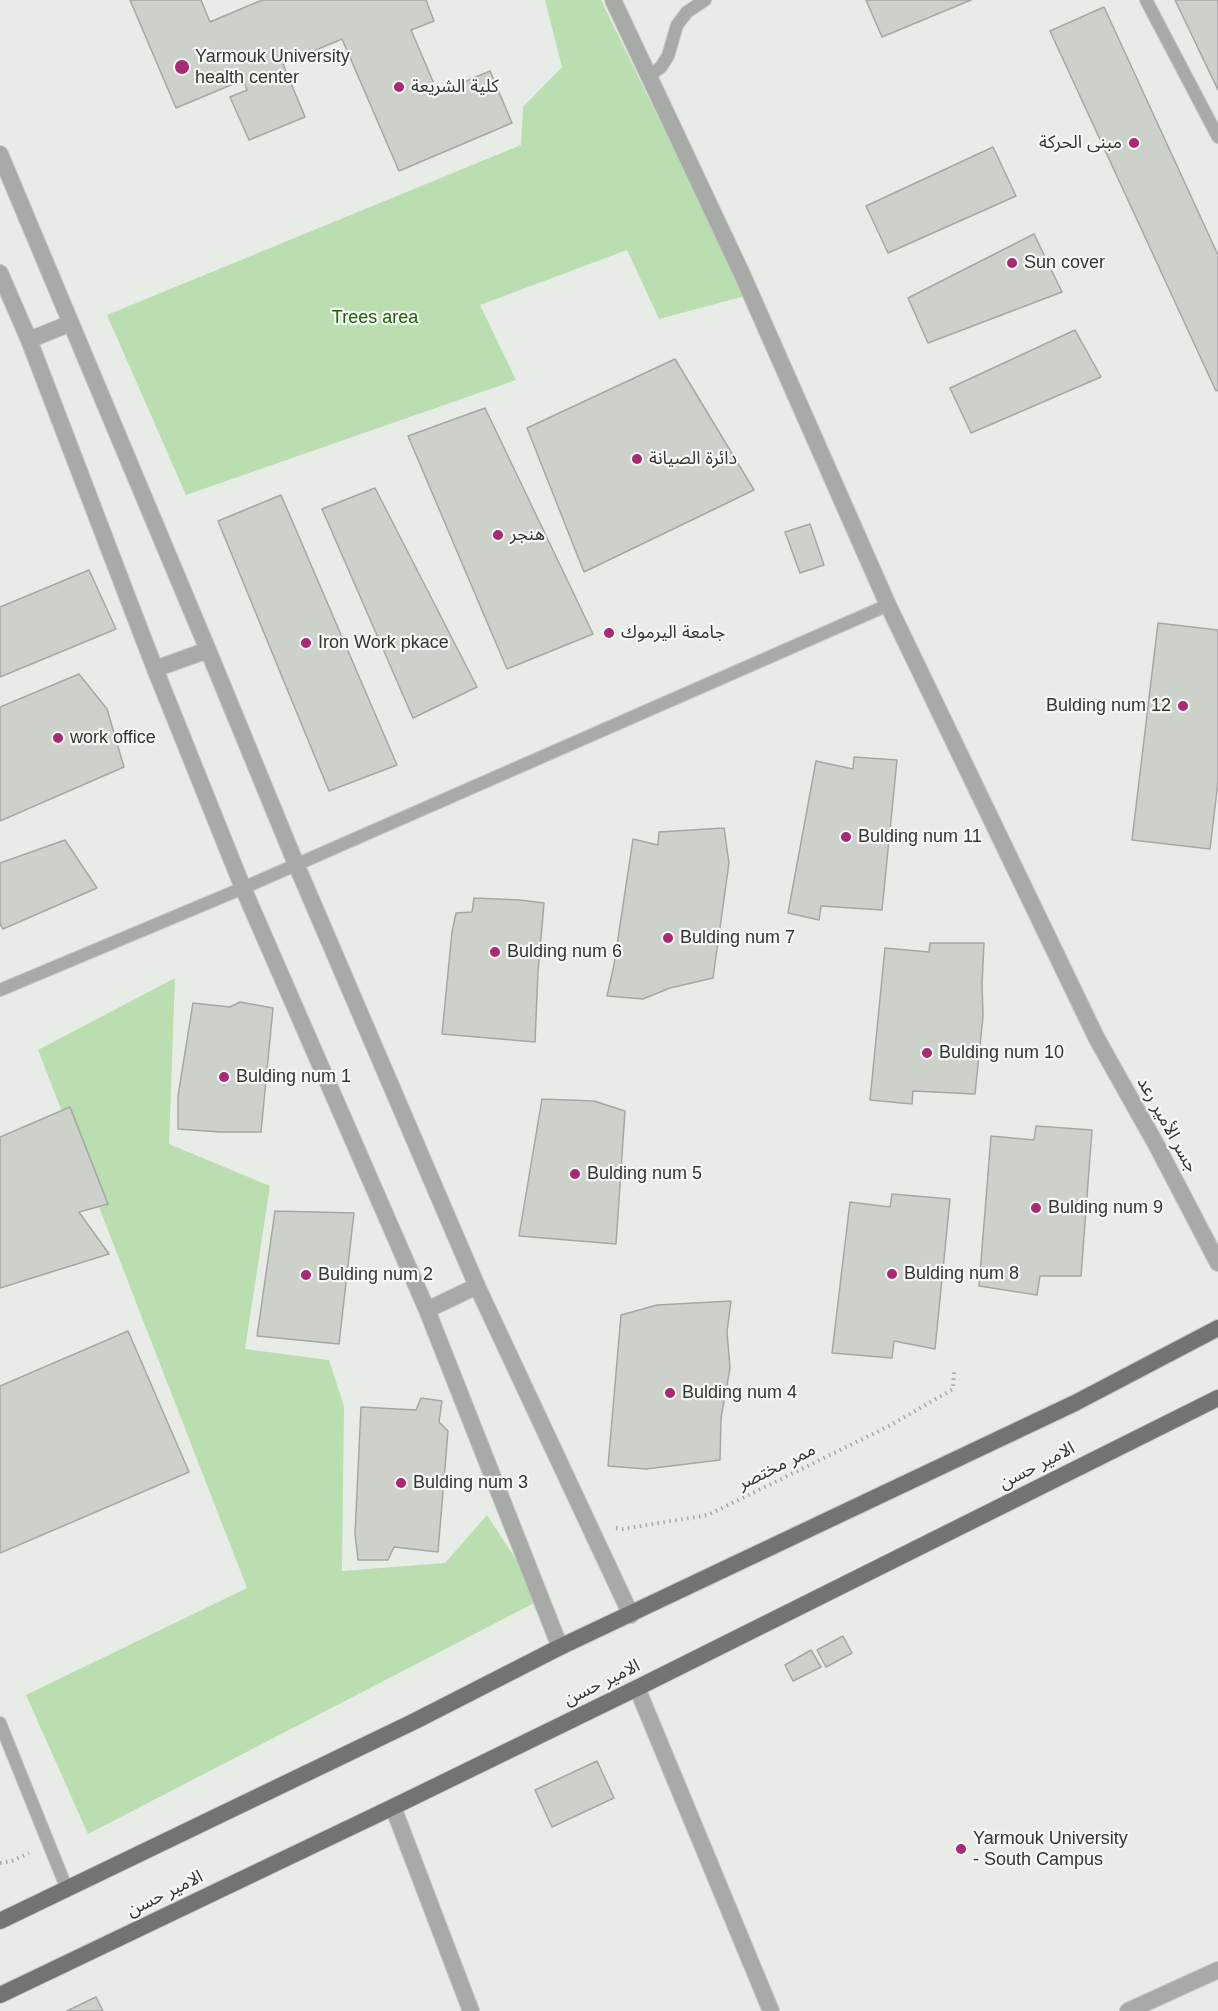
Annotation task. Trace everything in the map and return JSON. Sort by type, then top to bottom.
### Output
[{"type":"main road","points":[[0,1921],[415,1721],[560,1647],[1075,1403],[1218,1328]]},
{"type":"main road","name":"الامير حسن","points":[[0,1995],[637,1688],[1218,1398]]},
{"type":"street","name":"جسر الأمير رعد","points":[[614,0],[742,274],[888,605],[1097,1039],[1157,1146],[1218,1263]]},
{"type":"street","points":[[0,154],[296,864],[477,1286],[631,1615]]},
{"type":"street","points":[[0,273],[29,340],[155,669],[243,888],[427,1310],[560,1647]]},
{"type":"street","points":[[29,340],[71,323]]},
{"type":"street","points":[[155,669],[208,650]]},
{"type":"street","points":[[427,1310],[477,1286]]},
{"type":"street","points":[[637,1688],[771,2011]]},
{"type":"street","points":[[393,1807],[471,2011]]},
{"type":"street","points":[[1128,2011],[1218,1970]]},
{"type":"lane","points":[[649,76],[661,67],[668,56],[677,25],[687,12],[705,0]]},
{"type":"lane","points":[[1146,0],[1218,137]]},
{"type":"lane","points":[[0,990],[243,888],[888,605]]},
{"type":"lane","points":[[0,1723],[67,1889]]},
{"type":"path","name":"ممر مختصر","points":[[613,1527],[623,1529],[708,1515],[891,1425],[953,1389],[954,1372]]},
{"type":"path","points":[[0,1863],[12,1861],[49,1845]]},
{"type":"green space","name":"Trees area","points":[[545,0],[601,0],[745,296],[659,319],[627,250],[480,305],[516,380],[186,495],[107,315],[521,145],[523,107],[562,67]]},
{"type":"green space","points":[[175,978],[169,1144],[270,1186],[245,1349],[329,1360],[344,1406],[342,1571],[445,1563],[487,1515],[542,1599],[88,1834],[26,1695],[247,1588],[38,1050]]},
{"type":"building","name":"كلية الشريعة","points":[[130,0],[201,0],[210,22],[262,0],[426,0],[434,21],[411,30],[438,93],[490,71],[512,123],[399,171],[342,39],[283,64],[305,117],[249,140],[230,97],[247,90],[243,80],[176,108]]},
{"type":"building","points":[[866,0],[971,0],[882,37]]},
{"type":"building","points":[[1175,0],[1218,0],[1218,90]]},
{"type":"building","name":"مبنى الحركة","points":[[1104,7],[1218,255],[1218,390],[1216,391],[1050,31]]},
{"type":"building","points":[[993,147],[1016,196],[888,253],[866,206]]},
{"type":"building","name":"Sun cover","points":[[1034,234],[1062,292],[928,343],[908,298]]},
{"type":"building","points":[[1075,330],[1101,377],[971,433],[950,388]]},
{"type":"building","name":"دائرة الصيانة","points":[[675,359],[754,490],[584,572],[527,428]]},
{"type":"building","name":"هنجر","points":[[485,408],[593,634],[507,669],[408,436]]},
{"type":"building","points":[[375,488],[477,687],[413,718],[322,509]]},
{"type":"building","name":"Iron Work pkace","points":[[281,495],[397,765],[329,791],[218,521]]},
{"type":"building","points":[[810,524],[824,565],[800,573],[785,532]]},
{"type":"building","points":[[89,570],[116,629],[0,677],[0,607]]},
{"type":"building","name":"Bulding num 12","points":[[1158,623],[1218,630],[1218,782],[1210,849],[1132,840]]},
{"type":"building","name":"work office","points":[[79,674],[107,709],[124,767],[0,821],[0,707]]},
{"type":"building","name":"Bulding num 11","points":[[854,757],[897,760],[882,910],[821,906],[819,920],[788,913],[816,761],[853,769]]},
{"type":"building","name":"Bulding num 7","points":[[724,828],[729,863],[713,978],[670,988],[643,999],[607,996],[614,965],[633,839],[658,845],[659,832]]},
{"type":"building","points":[[65,840],[97,888],[3,929],[0,924],[0,863]]},
{"type":"building","name":"Bulding num 6","points":[[474,898],[544,903],[535,1042],[442,1034],[456,913],[472,912]]},
{"type":"building","name":"Bulding num 10","points":[[930,943],[984,943],[983,1016],[975,1094],[913,1091],[912,1104],[870,1100],[885,948],[929,952]]},
{"type":"building","name":"Bulding num 1","points":[[240,1002],[273,1008],[261,1132],[178,1129],[178,1096],[193,1003],[230,1007]]},
{"type":"building","name":"Bulding num 5","points":[[542,1099],[594,1101],[625,1111],[616,1244],[519,1236]]},
{"type":"building","points":[[70,1107],[108,1204],[79,1212],[109,1254],[0,1288],[0,1137]]},
{"type":"building","name":"Bulding num 9","points":[[1036,1126],[1092,1130],[1081,1276],[1040,1276],[1037,1295],[979,1286],[991,1136],[1034,1140]]},
{"type":"building","name":"Bulding num 8","points":[[892,1194],[950,1199],[935,1349],[894,1341],[892,1358],[832,1353],[850,1202],[890,1207]]},
{"type":"building","name":"Bulding num 2","points":[[275,1211],[354,1213],[339,1344],[257,1336]]},
{"type":"building","name":"Bulding num 4","points":[[731,1301],[727,1332],[730,1368],[721,1418],[720,1460],[646,1469],[608,1466],[621,1315],[657,1305]]},
{"type":"building","points":[[128,1331],[189,1472],[0,1553],[0,1386]]},
{"type":"building","name":"Bulding num 3","points":[[421,1398],[442,1401],[439,1422],[448,1431],[438,1552],[394,1547],[388,1560],[358,1560],[355,1534],[361,1407],[416,1410]]},
{"type":"building","points":[[843,1636],[852,1653],[826,1667],[817,1650]]},
{"type":"building","points":[[811,1650],[821,1667],[793,1681],[785,1665]]},
{"type":"building","points":[[597,1761],[614,1798],[552,1827],[535,1790]]},
{"type":"building","points":[[96,1997],[103,2011],[67,2011]]},
{"type":"place","name":"Yarmouk University health center","points":[[182,67]]},
{"type":"place","name":"كلية الشريعة","points":[[399,87]]},
{"type":"place","name":"مبنى الحركة","points":[[1134,143]]},
{"type":"place","name":"Sun cover","points":[[1012,263]]},
{"type":"place","name":"دائرة الصيانة","points":[[637,459]]},
{"type":"place","name":"هنجر","points":[[498,535]]},
{"type":"place","name":"جامعة اليرموك","points":[[609,633]]},
{"type":"place","name":"Iron Work pkace","points":[[306,643]]},
{"type":"place","name":"Bulding num 12","points":[[1183,706]]},
{"type":"place","name":"work office","points":[[58,738]]},
{"type":"place","name":"Bulding num 11","points":[[846,837]]},
{"type":"place","name":"Bulding num 7","points":[[668,938]]},
{"type":"place","name":"Bulding num 6","points":[[495,952]]},
{"type":"place","name":"Bulding num 10","points":[[927,1053]]},
{"type":"place","name":"Bulding num 1","points":[[224,1077]]},
{"type":"place","name":"Bulding num 5","points":[[575,1174]]},
{"type":"place","name":"Bulding num 9","points":[[1036,1208]]},
{"type":"place","name":"Bulding num 8","points":[[892,1274]]},
{"type":"place","name":"Bulding num 2","points":[[306,1275]]},
{"type":"place","name":"Bulding num 4","points":[[670,1393]]},
{"type":"place","name":"Bulding num 3","points":[[401,1483]]},
{"type":"place","name":"Yarmouk University - South Campus","points":[[961,1849]]}]
